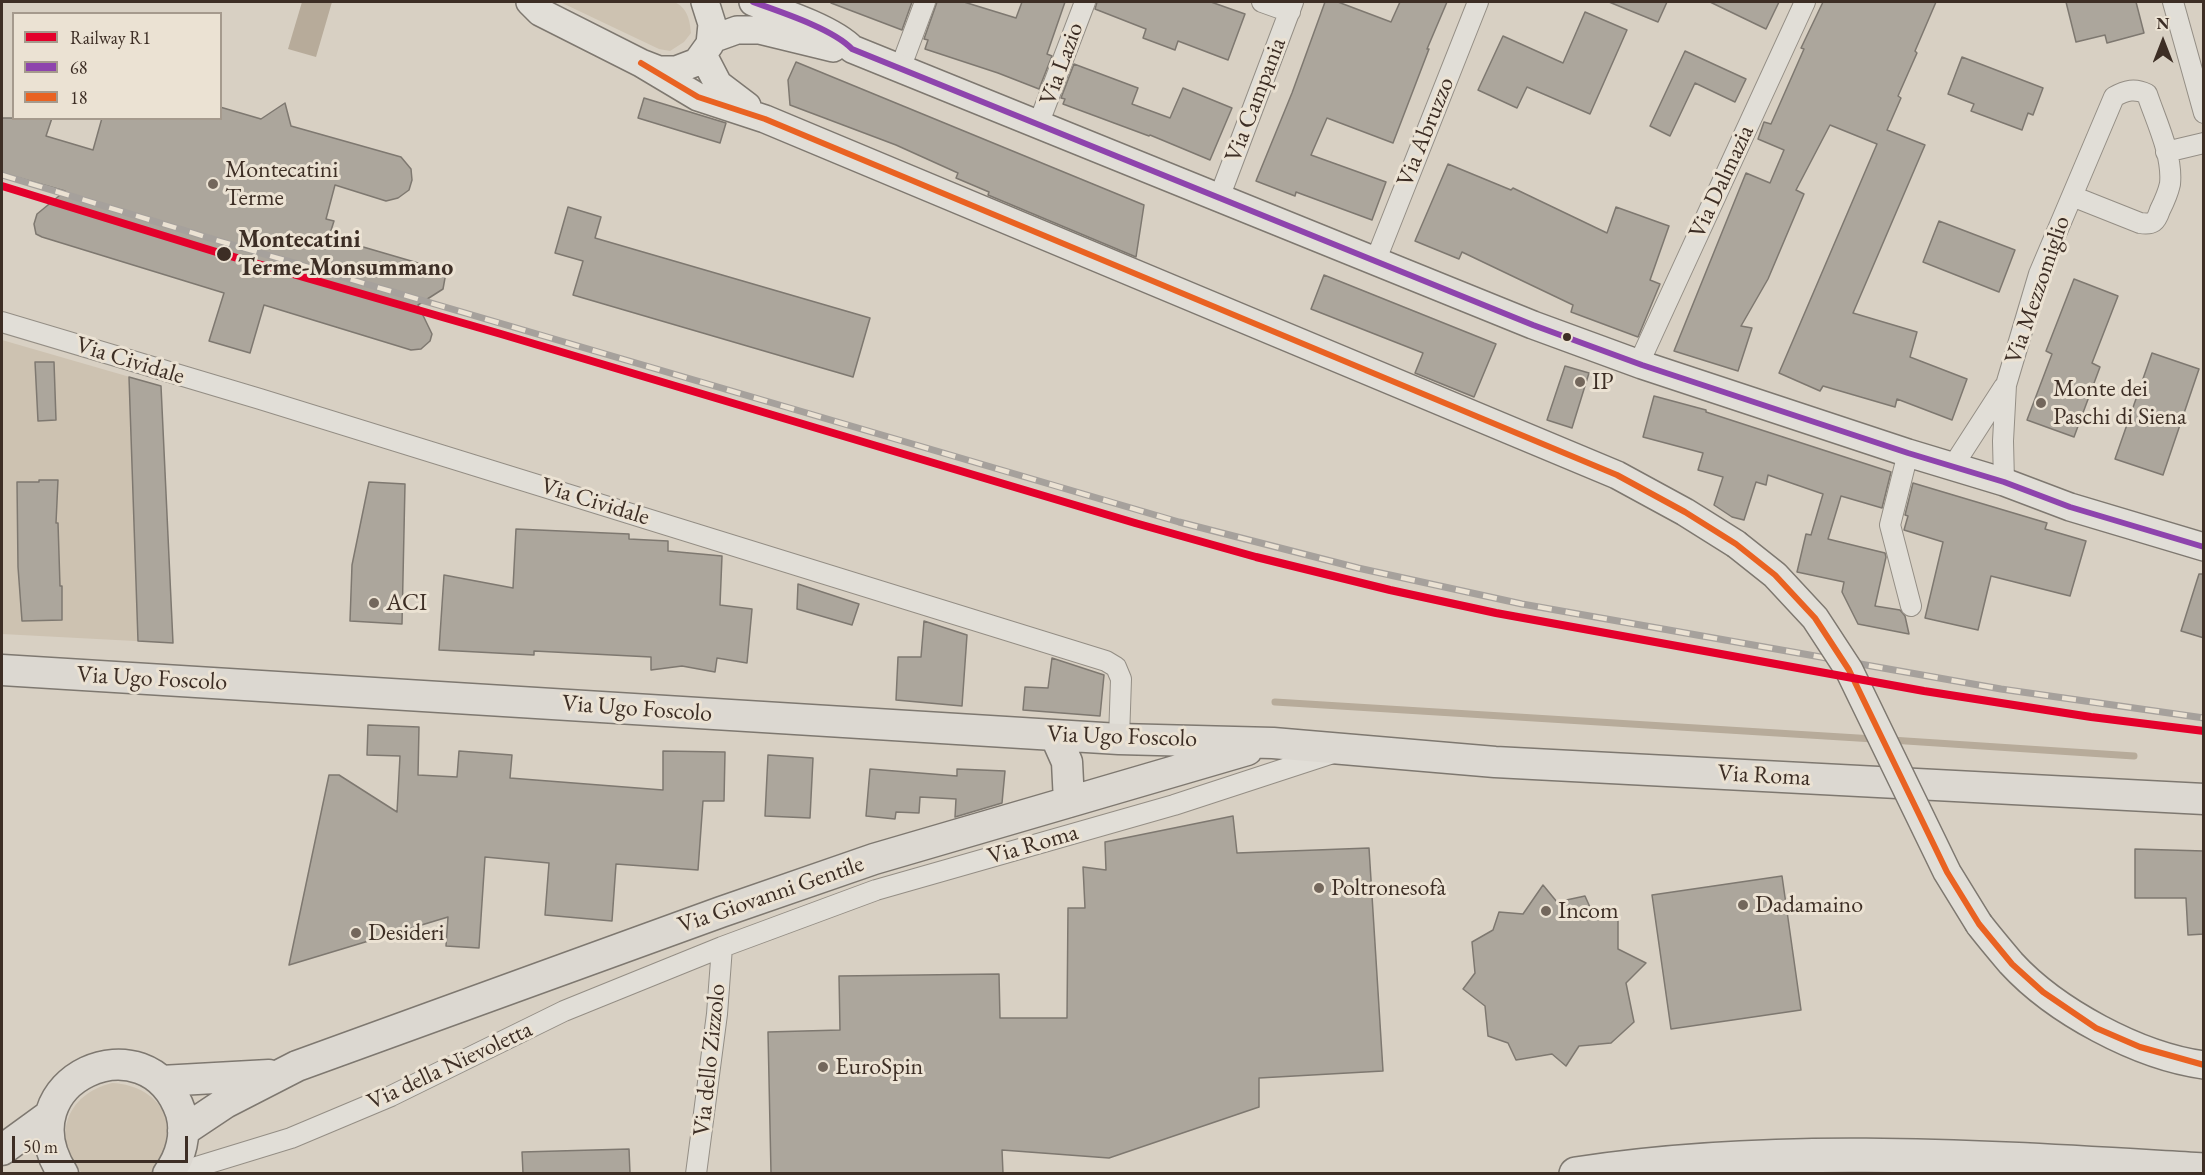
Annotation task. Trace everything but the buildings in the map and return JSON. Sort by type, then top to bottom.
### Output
[{"type":"highway","points":[[1576,1173],[1625,1166],[1780,1155],[1996,1157],[2204,1170]]},
{"type":"main road","points":[[509,2],[535,7],[641,63],[698,97],[765,119],[1617,475],[1685,512],[1736,544],[1775,575],[1815,618],[1850,670],[1947,872],[1978,924],[2012,964],[2043,992],[2096,1028],[2140,1047],[2204,1065]]},
{"type":"main road","points":[[641,63],[659,70],[676,70],[697,62],[707,47],[712,24],[705,2]]},
{"type":"main road","points":[[707,47],[752,20],[755,2],[826,31],[844,40],[852,50]]},
{"type":"main road","points":[[737,30],[759,30],[840,50],[852,50],[1533,325],[1908,453],[2004,482],[2070,507],[2204,547]]},
{"type":"main road","points":[[707,47],[714,78],[722,89],[765,119]]},
{"type":"main road","name":"Via Ugo Foscolo","points":[[2,670],[1119,739],[1273,742]]},
{"type":"main road","points":[[1055,735],[1067,762],[1069,802]]},
{"type":"main road","name":"Via Giovanni Gentile","points":[[278,1074],[874,859],[1273,742]]},
{"type":"main road","name":"Via Roma","points":[[1273,742],[1495,762],[2196,800]]},
{"type":"main road","points":[[63,1173],[55,1161],[48,1131],[50,1115],[56,1101],[64,1088],[76,1077],[90,1069],[121,1064],[136,1067],[160,1081],[177,1104],[183,1131],[182,1145],[170,1171]]},
{"type":"main road","points":[[160,1081],[278,1074]]},
{"type":"main road","points":[[183,1131],[225,1102],[278,1074]]},
{"type":"main road","points":[[2,1150],[50,1115]]},
{"type":"street","points":[[900,69],[925,2]]},
{"type":"street","name":"Via Lazio","points":[[1038,125],[1084,2]]},
{"type":"street","points":[[1262,2],[1291,7]]},
{"type":"street","name":"Via Abruzzo","points":[[1375,262],[1478,2]]},
{"type":"street","name":"Via Dalmazia","points":[[1639,363],[1805,2]]},
{"type":"street","points":[[2173,2],[2204,113]]},
{"type":"street","name":"Via Campania","points":[[1219,198],[1291,7]]},
{"type":"street","name":"Via Mezzomiglio","points":[[2006,384],[2039,274],[2072,196],[2114,97],[2125,90],[2139,90],[2147,94],[2166,152],[2170,175],[2169,187],[2156,220],[2149,224],[2140,223],[2072,196]]},
{"type":"street","points":[[2166,152],[2204,143]]},
{"type":"street","name":"Via Cividale","points":[[2,322],[260,399],[1106,661],[1116,667],[1121,679],[1119,739]]},
{"type":"street","points":[[1953,466],[2006,384]]},
{"type":"street","points":[[2004,482],[2003,441],[2006,384]]},
{"type":"street","points":[[1908,453],[1890,525],[1911,606]]},
{"type":"street","name":"Via Roma","points":[[722,947],[876,890],[1174,805],[1346,748]]},
{"type":"street","name":"Via della Nievoletta","points":[[170,1171],[193,1168],[291,1138],[391,1096],[564,1011],[722,947]]},
{"type":"street","name":"Via dello Zizzolo","points":[[696,1173],[717,1014],[722,947]]},
{"type":"shaded area","points":[[302,2],[332,2],[316,57],[288,49]]},
{"type":"shaded area","points":[[560,2],[674,2],[682,7],[687,15],[691,33],[684,42],[670,51],[659,49]]},
{"type":"shaded area","points":[[2,340],[161,386],[173,643],[2,634]]},
{"type":"shaded area","points":[[112,1083],[130,1086],[145,1093],[157,1102],[165,1114],[169,1128],[168,1143],[162,1158],[151,1173],[83,1174],[67,1147],[68,1120],[74,1107],[83,1097]]},
{"type":"waterway","points":[[1275,702],[1874,739]]},
{"type":"waterway","points":[[1891,740],[2134,756]]},
{"type":"railway","points":[[2,175],[216,240],[1179,522],[1358,568],[1522,604],[2001,689],[2204,718]]},
{"type":"rail line","name":"R1","points":[[2,186],[213,251],[1256,557],[1496,613],[1924,691],[2091,717],[2204,731]]},
{"type":"transit line","name":"68","points":[[753,2],[820,28],[852,49],[1533,325],[1642,365],[1908,453],[2004,482],[2070,507],[2204,547]]},
{"type":"transit line","name":"18","points":[[641,63],[698,97],[765,119],[1617,475],[1685,512],[1736,544],[1775,575],[1815,618],[1849,670],[1947,872],[1979,924],[2012,964],[2043,992],[2096,1028],[2140,1047],[2204,1065]]},
{"type":"place","name":"Montecatini Terme","points":[[213,184]]},
{"type":"place","name":"Montecatini Terme-Monsummano","points":[[224,254]]},
{"type":"place","name":"IP","points":[[1580,382]]},
{"type":"place","name":"Monte dei Paschi di Siena","points":[[2041,403]]},
{"type":"place","name":"ACI","points":[[374,603]]},
{"type":"place","name":"Poltronesofà","points":[[1319,888]]},
{"type":"place","name":"Dadamaino","points":[[1743,905]]},
{"type":"place","name":"Incom","points":[[1546,911]]},
{"type":"place","name":"Desideri","points":[[356,933]]},
{"type":"place","name":"EuroSpin","points":[[823,1067]]}]
